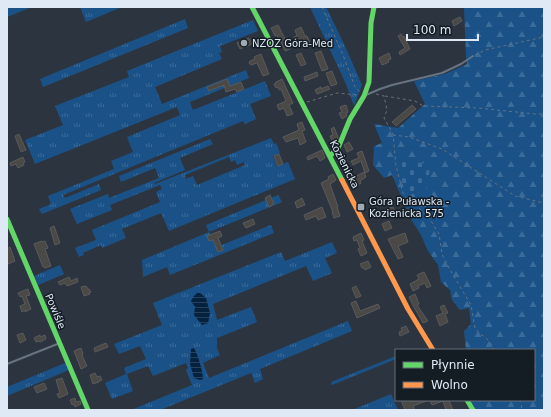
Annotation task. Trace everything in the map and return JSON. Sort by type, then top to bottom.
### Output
[{"type":"main road","name":"Kozienicka","points":[[252,7],[393,281],[410,313],[432,349]]},
{"type":"main road","points":[[330,156],[338,148],[350,119],[364,96],[369,82],[370,23],[374,7]]},
{"type":"main road","name":"Powiśle","points":[[7,219],[88,410]]},
{"type":"main road","points":[[467,401],[473,410]]},
{"type":"lane","points":[[364,96],[392,85],[442,72],[461,64],[473,56]]},
{"type":"lane","points":[[7,364],[60,343]]},
{"type":"path","points":[[322,7],[355,87],[364,96]]},
{"type":"path","points":[[473,56],[485,50],[544,37]]},
{"type":"path","points":[[302,103],[337,93],[364,96]]},
{"type":"path","points":[[371,93],[415,101],[423,106],[478,108],[544,114]]},
{"type":"path","points":[[384,96],[387,110],[384,118],[393,134],[396,166],[403,194],[429,218],[439,234],[442,254],[471,305],[475,328],[486,338],[493,349]]},
{"type":"path","points":[[393,134],[409,137],[442,149],[514,196],[544,203]]},
{"type":"path","points":[[520,401],[522,410]]},
{"type":"green space","points":[[7,7],[32,7],[7,17]]},
{"type":"green space","points":[[80,7],[122,7],[86,22]]},
{"type":"green space","points":[[310,7],[326,7],[345,46],[362,85],[354,106],[346,84]]},
{"type":"green space","points":[[463,7],[544,7],[544,410],[476,410],[471,401],[535,401],[535,349],[466,349],[464,331],[471,324],[469,308],[460,310],[452,300],[450,290],[441,282],[438,265],[428,251],[421,235],[412,221],[392,175],[384,178],[373,165],[374,146],[382,143],[374,124],[398,128],[425,104],[414,81],[445,74],[467,64]]},
{"type":"green space","points":[[185,19],[188,28],[43,87],[40,79]]},
{"type":"green space","points":[[253,20],[258,31],[220,46],[222,52],[219,53],[222,59],[155,87],[162,104],[246,70],[249,78],[190,102],[193,110],[265,81],[271,96],[250,104],[256,119],[245,124],[243,121],[63,195],[65,198],[99,184],[101,190],[42,214],[39,209],[51,204],[48,196],[114,169],[111,161],[133,152],[127,137],[180,115],[177,107],[35,164],[25,140],[63,125],[55,106],[129,77],[127,71]]},
{"type":"green space","points":[[271,138],[274,144],[276,143],[280,153],[273,156],[277,166],[288,162],[295,179],[169,231],[161,213],[122,229],[126,238],[102,248],[101,245],[83,253],[84,255],[79,257],[75,248],[96,240],[92,230],[160,202],[156,192],[162,189],[160,185],[110,205],[112,210],[77,224],[70,209],[108,194],[109,198],[159,178],[155,168],[121,182],[119,176],[210,139],[213,144],[180,158],[185,170],[154,183],[155,184]],"holes":[[[229,157],[231,162],[235,160],[237,165],[244,162],[245,165],[197,185],[193,176],[186,179],[185,175]]]},
{"type":"green space","points":[[400,160],[431,164],[426,190],[406,196],[398,165]]},
{"type":"green space","points":[[278,195],[282,202],[209,232],[206,225]]},
{"type":"green space","points":[[271,225],[274,233],[170,275],[167,267],[143,277],[142,260],[209,232],[217,247]]},
{"type":"green space","points":[[332,242],[337,253],[325,258],[332,273],[313,281],[306,266],[213,304],[217,320],[251,307],[257,322],[217,338],[217,348],[220,355],[203,363],[209,378],[348,321],[352,331],[260,369],[263,379],[255,383],[251,373],[160,410],[131,410],[192,385],[186,370],[188,368],[186,363],[153,376],[148,366],[127,374],[133,391],[112,399],[105,383],[126,374],[124,368],[146,359],[140,346],[119,354],[114,344],[162,325],[153,303],[281,252],[285,261]]},
{"type":"green space","points":[[60,265],[64,274],[38,285],[34,276]]},
{"type":"green space","points":[[395,356],[395,359],[332,385],[331,382]]},
{"type":"green space","points":[[65,363],[69,370],[7,396],[7,387]]},
{"type":"green space","points":[[391,394],[398,410],[352,410]]},
{"type":"shaded area","points":[[197,293],[200,293],[206,298],[210,313],[208,323],[202,325],[194,315],[195,307],[191,301]]},
{"type":"shaded area","points":[[194,348],[202,371],[203,379],[200,380],[194,378],[190,364],[191,349]]},
{"type":"building","points":[[460,17],[462,21],[454,26],[452,21]]},
{"type":"building","points":[[278,25],[290,49],[285,51],[277,35],[275,36],[271,28]]},
{"type":"building","points":[[301,27],[310,43],[298,48],[294,37],[297,36],[295,30]]},
{"type":"building","points":[[401,34],[403,37],[404,36],[410,49],[400,55],[399,52],[405,48],[398,36]]},
{"type":"building","name":"NZOZ Góra-Med","points":[[249,38],[252,44],[240,49],[237,43]]},
{"type":"building","points":[[321,51],[328,69],[322,71],[315,53]]},
{"type":"building","points":[[301,53],[306,64],[301,66],[296,55]]},
{"type":"building","points":[[389,53],[391,59],[388,60],[389,62],[382,65],[379,58]]},
{"type":"building","points":[[261,54],[269,74],[263,76],[257,63],[251,65],[249,63],[255,59],[254,57]]},
{"type":"building","points":[[332,71],[337,84],[331,86],[326,73]]},
{"type":"building","points":[[317,72],[318,76],[305,81],[304,77]]},
{"type":"building","points":[[227,79],[230,86],[241,82],[244,89],[237,92],[235,89],[226,92],[224,85],[209,91],[207,87]]},
{"type":"building","points":[[282,79],[293,103],[289,105],[293,114],[287,116],[284,108],[279,110],[277,105],[286,101],[281,89],[279,90],[278,87],[276,88],[274,84]]},
{"type":"building","points":[[328,86],[330,89],[317,94],[315,90],[321,87],[321,89]]},
{"type":"building","points":[[346,105],[348,112],[346,113],[347,116],[342,119],[339,113],[342,112],[340,107]]},
{"type":"building","points":[[412,105],[416,109],[396,126],[392,122]]},
{"type":"building","points":[[302,122],[305,130],[302,131],[306,142],[300,145],[298,138],[286,142],[283,137],[299,130],[297,124]]},
{"type":"building","points":[[334,127],[338,137],[335,146],[330,136],[333,135],[331,129]]},
{"type":"building","points":[[19,134],[26,150],[21,152],[15,136]]},
{"type":"building","points":[[349,142],[353,149],[347,152],[344,145]]},
{"type":"building","points":[[322,150],[325,158],[320,161],[317,156],[308,160],[307,157]]},
{"type":"building","points":[[362,151],[369,171],[365,173],[361,161],[353,165],[351,161],[359,158],[357,153]]},
{"type":"building","points":[[279,154],[283,164],[278,166],[274,156]]},
{"type":"building","points":[[23,157],[25,162],[23,163],[24,165],[18,168],[16,164],[11,166],[10,163]]},
{"type":"building","points":[[364,172],[366,177],[355,187],[351,179]]},
{"type":"building","points":[[333,174],[336,180],[330,184],[340,216],[334,218],[321,183],[329,179],[328,177]]},
{"type":"building","points":[[270,195],[274,204],[269,207],[265,198]]},
{"type":"building","points":[[302,198],[305,205],[297,208],[295,202]]},
{"type":"building","points":[[322,207],[326,217],[318,220],[316,216],[306,220],[304,215]]},
{"type":"building","points":[[393,207],[397,216],[392,218],[386,209]]},
{"type":"building","points":[[253,219],[255,224],[246,228],[243,223]]},
{"type":"building","points":[[389,221],[392,228],[385,231],[382,224]]},
{"type":"building","points":[[54,226],[60,243],[55,245],[50,228]]},
{"type":"building","points":[[220,231],[222,236],[218,238],[223,250],[218,252],[213,240],[209,241],[207,236]]},
{"type":"building","points":[[361,233],[364,240],[362,241],[367,253],[361,256],[358,249],[360,248],[357,240],[354,241],[353,237]]},
{"type":"building","points":[[405,233],[408,242],[398,246],[403,257],[398,259],[388,239]]},
{"type":"building","points":[[45,241],[48,248],[45,249],[51,266],[45,268],[43,267],[34,244]]},
{"type":"building","points":[[10,247],[15,261],[8,264],[7,249]]},
{"type":"building","points":[[368,261],[371,267],[365,270],[360,264]]},
{"type":"building","points":[[424,272],[431,286],[427,288],[425,283],[418,286],[419,288],[413,291],[410,284],[419,279],[417,275]]},
{"type":"building","points":[[69,277],[71,281],[77,278],[78,282],[67,286],[65,283],[60,285],[58,282]]},
{"type":"building","points":[[86,286],[91,292],[89,293],[90,294],[84,296],[81,287]]},
{"type":"building","points":[[356,286],[361,296],[356,298],[352,288]]},
{"type":"building","points":[[28,289],[30,295],[26,296],[31,309],[22,312],[20,306],[25,304],[22,296],[20,297],[18,293]]},
{"type":"building","points":[[415,294],[419,304],[417,305],[428,321],[423,323],[409,297]]},
{"type":"building","points":[[356,301],[360,311],[378,304],[380,308],[357,318],[351,303]]},
{"type":"building","points":[[444,305],[448,313],[445,314],[448,322],[440,326],[436,316],[443,313],[440,307]]},
{"type":"building","points":[[406,326],[409,332],[400,336],[399,332],[402,331],[401,328]]},
{"type":"building","points":[[23,333],[26,340],[20,343],[17,335]]},
{"type":"building","points":[[40,335],[40,337],[45,335],[46,339],[36,342],[34,338]]},
{"type":"building","points":[[106,343],[108,347],[95,352],[94,348]]},
{"type":"building","points":[[81,348],[82,355],[87,366],[81,369],[74,351]]},
{"type":"building","points":[[95,373],[97,377],[100,376],[102,380],[93,384],[90,375]]},
{"type":"building","points":[[62,378],[68,394],[59,398],[57,394],[60,393],[56,380]]},
{"type":"building","points":[[44,383],[47,389],[37,393],[34,387]]},
{"type":"building","points":[[75,398],[76,402],[80,401],[81,404],[75,407],[74,404],[72,405],[70,400]]},
{"type":"building","points":[[401,401],[426,401],[413,406],[415,410],[405,410]]},
{"type":"building","points":[[430,401],[443,401],[432,405]]},
{"type":"building","points":[[443,401],[449,401],[453,410],[446,410]]},
{"type":"traffic: fast","points":[[252,7],[342,180]]},
{"type":"traffic: fast","points":[[330,156],[338,148],[350,119],[364,96],[369,82],[371,23],[374,7]]},
{"type":"traffic: fast","points":[[7,219],[88,410]]},
{"type":"traffic: fast","points":[[468,401],[473,410]]},
{"type":"traffic: slow","points":[[342,180],[408,309],[432,349]]},
{"type":"place","name":"NZOZ Góra-Med","points":[[244,43]]},
{"type":"place","name":"Góra Puławska - Kozienicka 575","points":[[361,207]]}]
